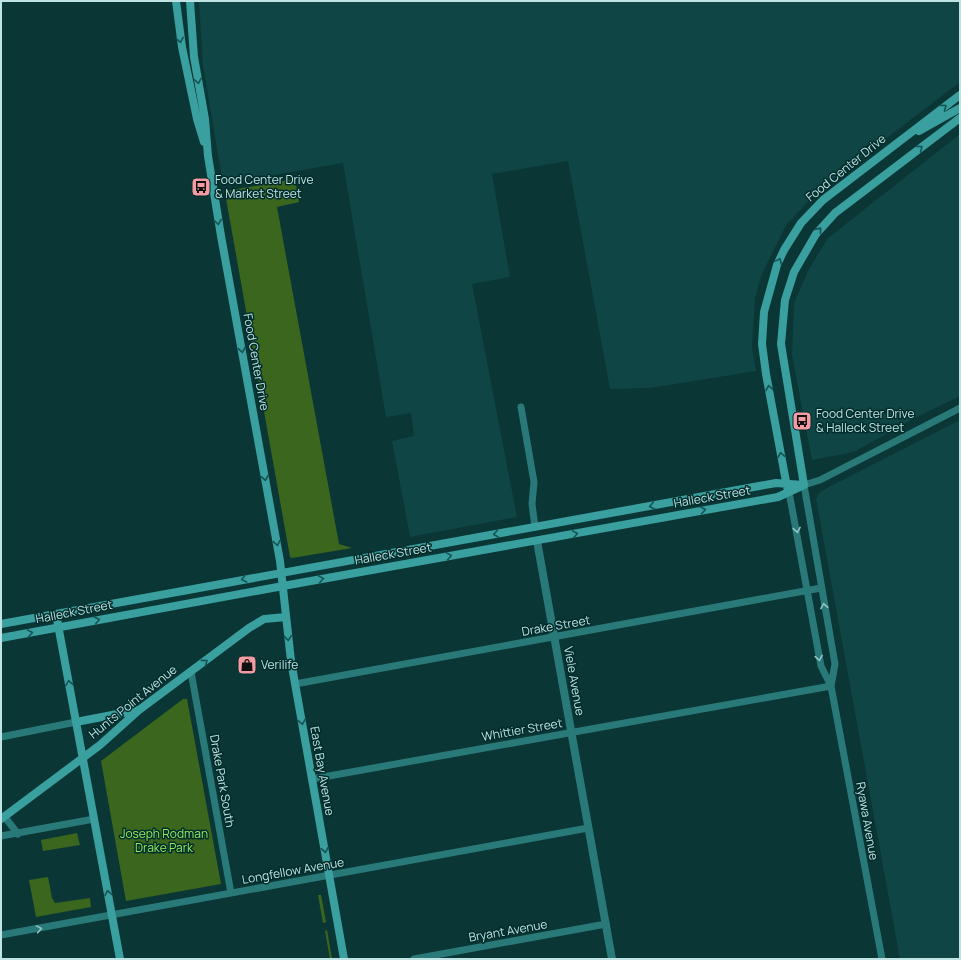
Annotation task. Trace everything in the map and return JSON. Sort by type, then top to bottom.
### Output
[{"type":"main road","name":"Food Center Drive","points":[[176,1],[182,46],[197,119],[208,156]]},
{"type":"main road","name":"Food Center Drive","points":[[190,1],[194,57],[206,119],[208,156],[221,236],[282,572],[283,586]]},
{"type":"main road","name":"Food Center Drive","points":[[788,492],[766,374],[762,344],[764,312],[771,280],[784,250],[812,210],[835,189],[960,95]]},
{"type":"main road","points":[[895,144],[960,108]]},
{"type":"main road","points":[[804,485],[781,344],[785,300],[794,272],[816,234],[835,213],[960,118]]},
{"type":"main road","name":"Halleck Street","points":[[1,624],[776,483],[804,485]]},
{"type":"main road","name":"Halleck Street","points":[[1,638],[772,498],[804,485]]},
{"type":"main road","name":"Viele Avenue","points":[[535,527],[537,541]]},
{"type":"main road","name":"East Bay Avenue","points":[[283,586],[295,684],[344,959]]},
{"type":"main road","points":[[56,614],[120,959]]},
{"type":"main road","name":"Hunts Point Avenue","points":[[3,818],[83,758],[139,710],[249,628],[264,620],[286,616]]},
{"type":"main road","points":[[76,722],[139,710]]},
{"type":"street","name":"Viele Avenue","points":[[521,407],[534,482],[532,504],[535,527]]},
{"type":"street","points":[[804,485],[820,480],[960,408]]},
{"type":"street","name":"Ryawa Avenue","points":[[804,485],[835,664],[832,686],[882,959]]},
{"type":"street","name":"Ryawa Avenue","points":[[788,492],[808,591],[821,666],[832,686]]},
{"type":"street","name":"Viele Avenue","points":[[537,541],[612,959]]},
{"type":"street","name":"Drake Street","points":[[295,684],[554,638],[821,588]]},
{"type":"street","name":"Drake Park South","points":[[191,672],[231,893]]},
{"type":"street","name":"Whittier Street","points":[[312,779],[832,686]]},
{"type":"street","points":[[1,737],[76,722]]},
{"type":"street","points":[[3,818],[18,834]]},
{"type":"street","points":[[1,836],[94,819]]},
{"type":"street","name":"Longfellow Avenue","points":[[1,936],[588,828]]},
{"type":"street","name":"Bryant Avenue","points":[[414,959],[606,924]]},
{"type":"shaded area","points":[[199,1],[960,1],[960,82],[820,189],[786,225],[761,276],[755,298],[752,348],[756,371],[650,388],[610,389],[568,161],[492,174],[510,277],[472,284],[517,517],[410,537],[392,441],[414,436],[411,413],[386,417],[343,163],[223,184],[203,66]]},
{"type":"shaded area","points":[[960,134],[960,396],[913,419],[854,452],[812,460],[792,355],[794,303],[809,269],[828,238]]},
{"type":"shaded area","points":[[960,420],[960,959],[900,959],[816,499],[819,493],[827,488]]},
{"type":"green space","points":[[295,179],[299,202],[277,207],[339,544],[352,548],[292,558],[290,557],[225,193],[226,191]]},
{"type":"green space","name":"Joseph Rodman Drake Park","points":[[183,699],[187,699],[221,884],[126,901],[101,761]]},
{"type":"green space","points":[[77,833],[80,845],[43,851],[41,840]]},
{"type":"green space","points":[[48,877],[52,898],[55,903],[90,898],[91,907],[36,917],[29,880]]},
{"type":"green space","points":[[318,895],[321,895],[326,922],[323,923]]},
{"type":"green space","points":[[327,930],[332,959],[330,959],[325,931]]},
{"type":"place","name":"Food Center Drive & Market Street","points":[[201,187]]},
{"type":"place","name":"Food Center Drive & Halleck Street","points":[[802,421]]},
{"type":"place","name":"Verilife","points":[[247,665]]}]
